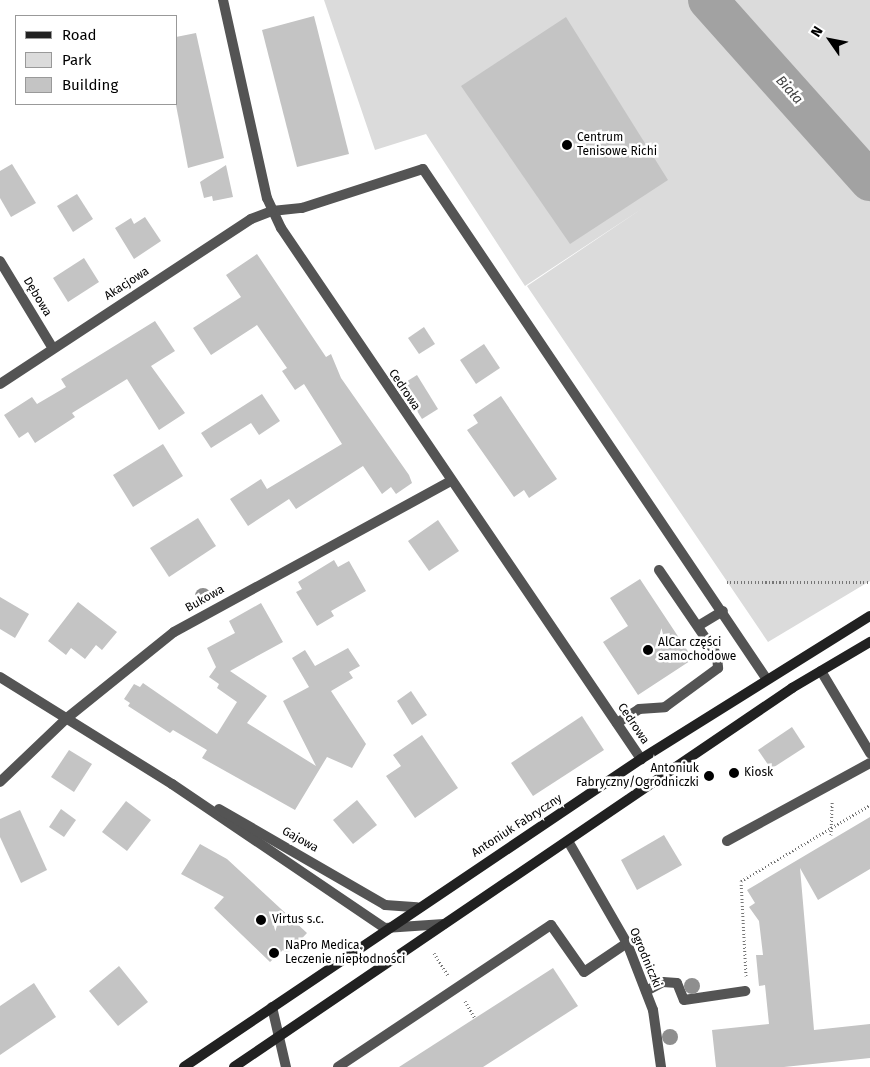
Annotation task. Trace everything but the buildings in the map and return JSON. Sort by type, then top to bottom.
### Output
[{"type":"main road","name":"Antoniuk Fabryczny","points":[[184,1067],[385,928],[641,759],[766,678],[870,616]]},
{"type":"main road","points":[[234,1067],[821,671],[870,642]]},
{"type":"street","name":"Cedrowa","points":[[223,0],[272,211],[451,481],[641,759]]},
{"type":"street","name":"Akacjowa","points":[[0,384],[52,347],[251,219],[272,211],[302,208],[423,169],[723,610]]},
{"type":"street","name":"Dębowa","points":[[0,261],[52,347]]},
{"type":"street","name":"Bukowa","points":[[0,782],[67,718],[174,632],[451,481]]},
{"type":"street","points":[[617,723],[638,709],[665,707],[713,674],[718,668],[717,655],[659,570]]},
{"type":"street","points":[[698,626],[723,610],[766,678]]},
{"type":"street","points":[[821,671],[870,753]]},
{"type":"street","name":"Gajowa","points":[[0,677],[172,784],[385,928]]},
{"type":"street","points":[[727,841],[870,763]]},
{"type":"street","name":"Gajowa","points":[[172,784],[385,905],[417,907]]},
{"type":"street","name":"Ogrodniczki","points":[[568,841],[627,943],[653,1010],[661,1067]]},
{"type":"street","points":[[385,928],[421,929],[447,924]]},
{"type":"street","points":[[338,1067],[551,925],[584,972],[627,943]]},
{"type":"street","points":[[646,991],[663,982],[677,983],[684,1000],[745,991]]},
{"type":"street","points":[[272,1007],[281,1036],[286,1067]]},
{"type":"path","points":[[728,582],[870,582]]},
{"type":"path","points":[[831,835],[832,784]]},
{"type":"path","points":[[745,991],[742,881],[870,805]]},
{"type":"green space","points":[[324,0],[870,0],[870,581],[768,642],[527,286],[643,208],[525,286],[426,134],[375,150]]},
{"type":"waterway","name":"Biała","points":[[708,0],[870,181]]},
{"type":"place","name":"Centrum Tenisowe Richi","points":[[567,145]]},
{"type":"place","name":"AlCar części samochodowe","points":[[648,650]]},
{"type":"place","name":"Kiosk","points":[[734,773]]},
{"type":"place","name":"Antoniuk Fabryczny/Ogrodniczki","points":[[709,776]]},
{"type":"place","name":"Virtus s.c.","points":[[261,920]]},
{"type":"place","name":"NaPro Medica. Leczenie niepłodności","points":[[274,953]]}]
